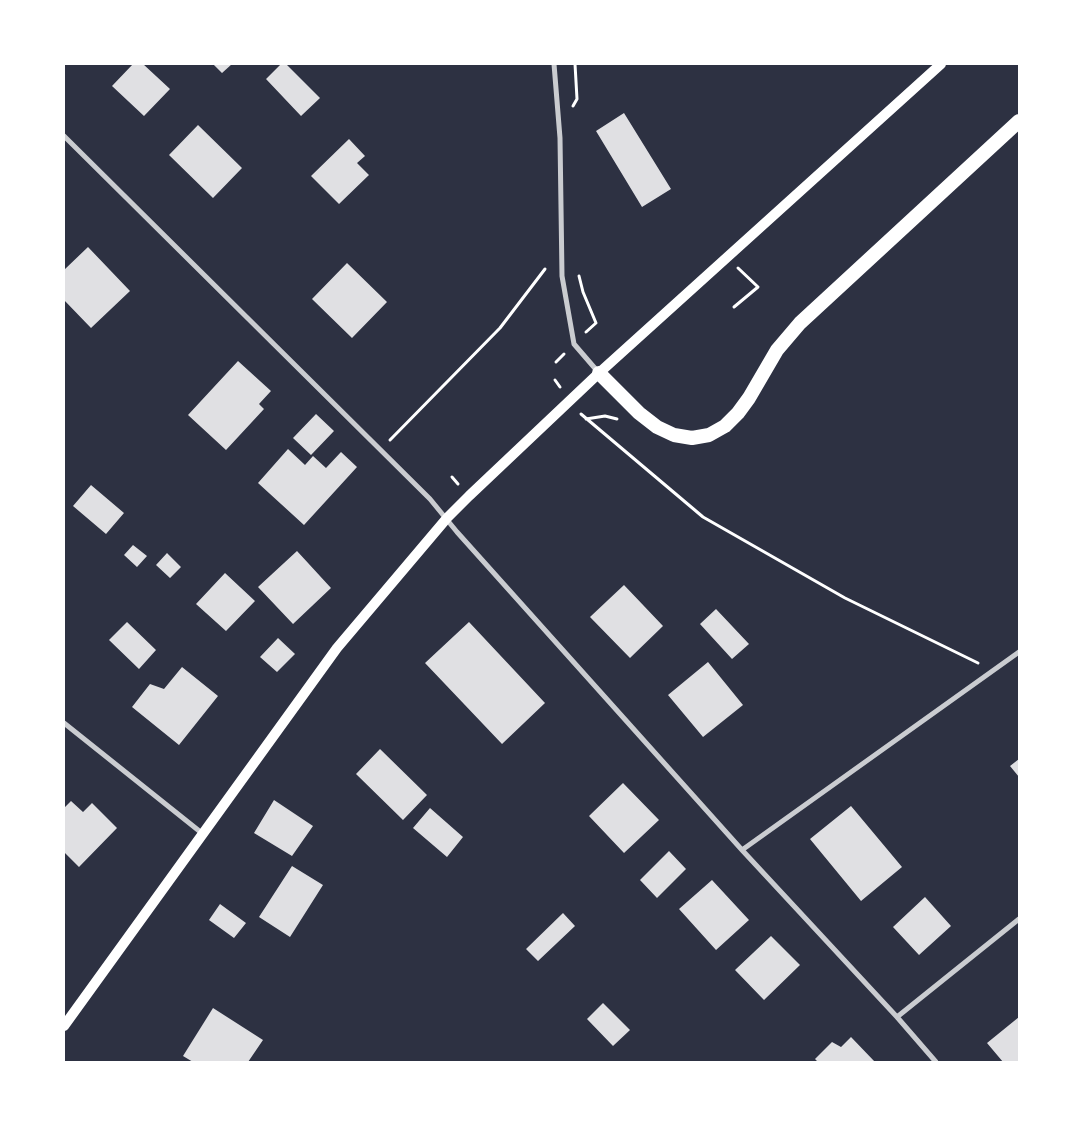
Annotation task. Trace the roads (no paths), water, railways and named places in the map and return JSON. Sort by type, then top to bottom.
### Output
[{"type":"highway","points":[[599,373],[639,413],[657,427],[674,435],[692,438],[709,435],[725,426],[749,398],[777,350],[800,323],[1019,121]]},
{"type":"main road","points":[[64,1026],[337,648],[447,518],[599,373],[941,64]]},
{"type":"street","points":[[554,64],[560,138],[562,276],[574,344],[599,373]]},
{"type":"street","points":[[64,136],[430,499],[447,518],[456,532],[936,1062]]},
{"type":"street","points":[[742,850],[1019,652]]},
{"type":"street","points":[[64,723],[204,834]]},
{"type":"street","points":[[897,1017],[1019,919]]}]
